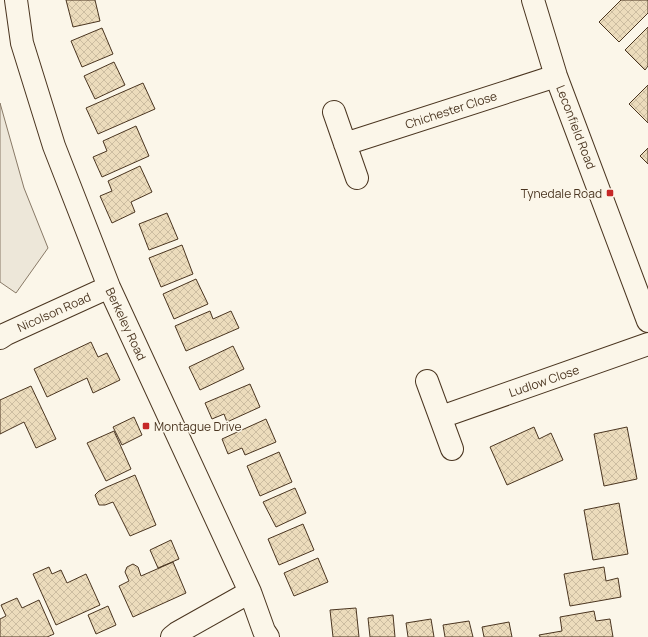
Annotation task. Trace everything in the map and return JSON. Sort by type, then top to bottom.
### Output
[{"type":"street","name":"Berkeley Road","points":[[16,0],[22,42],[54,146],[109,287],[250,592],[264,631],[268,637]]},
{"type":"street","name":"Leconfield Road","points":[[533,0],[556,76],[648,321]]},
{"type":"street","name":"Chichester Close","points":[[346,144],[556,76]]},
{"type":"street","points":[[334,112],[346,144],[356,178]]},
{"type":"street","name":"Nicolson Road","points":[[0,338],[109,287]]},
{"type":"street","name":"Ludlow Close","points":[[441,417],[648,344]]},
{"type":"street","points":[[427,381],[452,449]]},
{"type":"street","points":[[172,637],[250,592]]},
{"type":"shaded area","points":[[0,103],[24,188],[48,248],[16,293],[0,282]]},
{"type":"building","points":[[66,0],[95,0],[100,21],[73,27]]},
{"type":"building","points":[[621,0],[648,0],[648,13],[619,42],[599,22]]},
{"type":"building","points":[[648,27],[648,66],[645,70],[625,50]]},
{"type":"building","points":[[102,28],[113,54],[82,67],[71,41]]},
{"type":"building","points":[[114,62],[125,85],[95,99],[84,76]]},
{"type":"building","points":[[143,83],[155,109],[98,134],[86,108]]},
{"type":"building","points":[[648,85],[648,123],[629,104]]},
{"type":"building","points":[[136,126],[149,156],[102,177],[93,157],[107,151],[103,141]]},
{"type":"building","points":[[648,148],[648,164],[640,156]]},
{"type":"building","points":[[140,166],[152,192],[131,202],[135,212],[112,223],[100,196],[112,191],[108,181]]},
{"type":"building","points":[[167,213],[178,239],[149,250],[139,224]]},
{"type":"building","points":[[182,245],[193,274],[161,287],[149,258]]},
{"type":"building","points":[[196,279],[208,304],[174,319],[163,294]]},
{"type":"building","points":[[210,311],[213,319],[231,311],[239,328],[186,351],[175,326]]},
{"type":"building","points":[[91,342],[98,357],[107,353],[120,380],[93,393],[87,378],[47,397],[34,369]]},
{"type":"building","points":[[233,346],[244,369],[200,390],[189,367]]},
{"type":"building","points":[[250,384],[260,407],[227,422],[224,414],[212,419],[205,403]]},
{"type":"building","points":[[31,386],[56,439],[36,448],[24,422],[0,434],[0,400]]},
{"type":"building","points":[[134,417],[142,435],[122,445],[113,427]]},
{"type":"building","points":[[266,419],[276,442],[245,455],[242,448],[228,454],[222,439]]},
{"type":"building","points":[[534,427],[539,439],[551,433],[563,460],[507,485],[490,447]]},
{"type":"building","points":[[627,427],[637,479],[604,486],[594,434]]},
{"type":"building","points":[[114,431],[131,469],[106,481],[87,443]]},
{"type":"building","points":[[279,452],[292,482],[260,496],[247,466]]},
{"type":"building","points":[[135,475],[156,525],[130,536],[113,502],[105,505],[99,505],[95,495],[107,487]]},
{"type":"building","points":[[295,488],[306,513],[276,527],[263,502]]},
{"type":"building","points":[[619,503],[628,554],[593,560],[584,510]]},
{"type":"building","points":[[303,524],[314,550],[279,565],[268,539]]},
{"type":"building","points":[[171,540],[179,559],[158,568],[150,550]]},
{"type":"building","points":[[318,558],[328,582],[294,596],[284,573]]},
{"type":"building","points":[[173,562],[186,593],[133,617],[119,586],[129,581],[125,572],[127,567],[133,564],[138,567],[141,576]]},
{"type":"building","points":[[49,567],[52,574],[61,570],[67,583],[86,574],[100,605],[56,625],[33,574]]},
{"type":"building","points":[[604,567],[606,581],[618,578],[621,597],[570,606],[564,574]]},
{"type":"building","points":[[17,598],[22,608],[39,600],[54,634],[47,637],[0,637],[0,619],[6,616],[1,605]]},
{"type":"building","points":[[108,606],[116,625],[96,634],[88,615]]},
{"type":"building","points":[[356,608],[359,637],[333,637],[330,610]]},
{"type":"building","points":[[594,611],[596,621],[610,619],[613,637],[540,637],[539,635],[562,631],[560,617]]},
{"type":"building","points":[[393,615],[395,637],[370,637],[368,618]]},
{"type":"building","points":[[431,619],[434,637],[408,637],[406,623]]},
{"type":"building","points":[[469,621],[473,637],[445,637],[443,625]]},
{"type":"building","points":[[509,622],[512,637],[484,637],[482,627]]},
{"type":"place","name":"Tynedale Road","points":[[610,193]]},
{"type":"place","name":"Montague Drive","points":[[146,426]]}]
